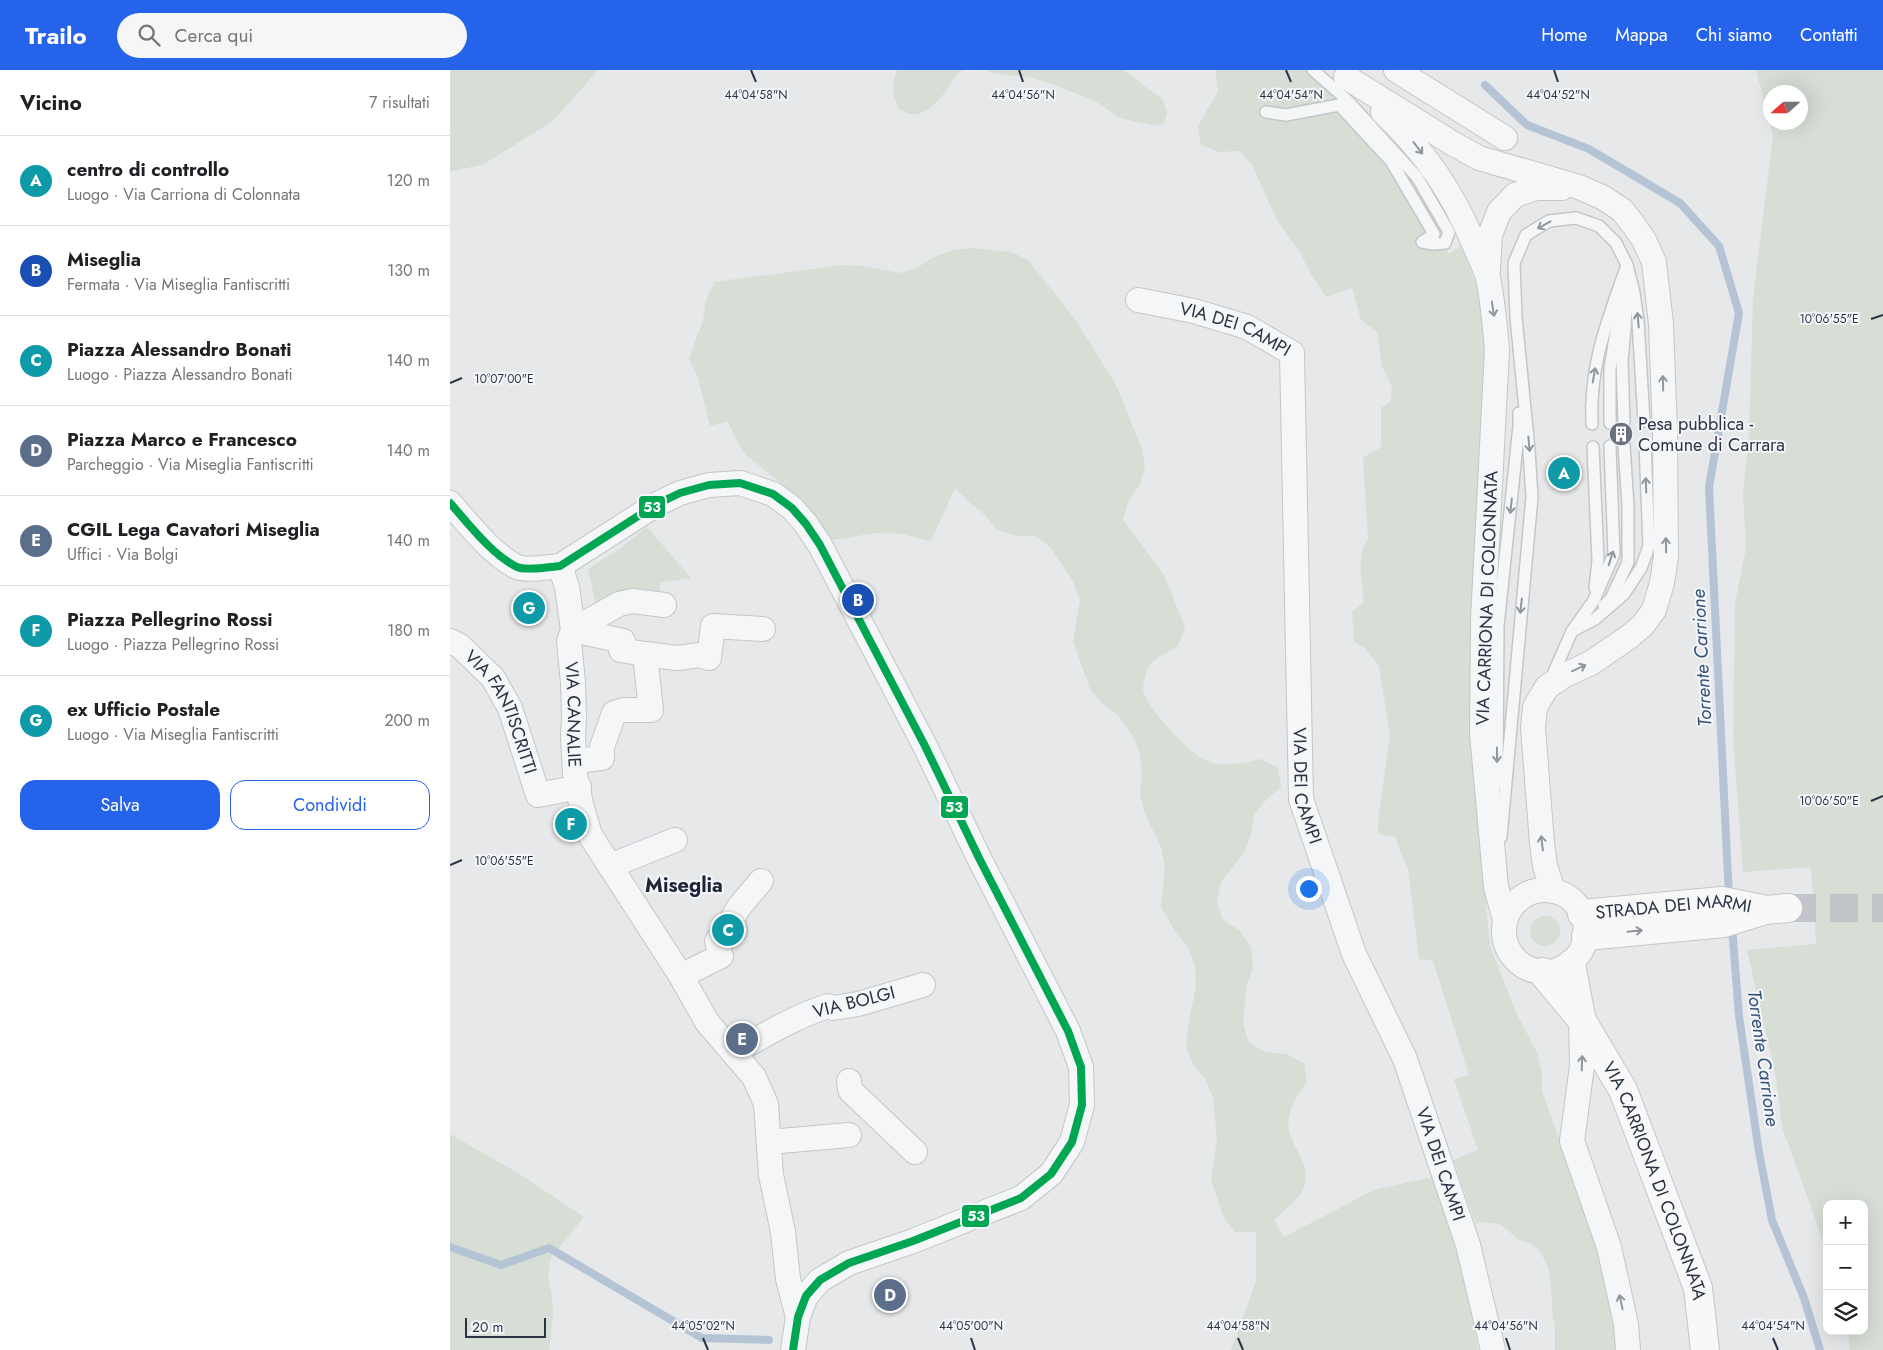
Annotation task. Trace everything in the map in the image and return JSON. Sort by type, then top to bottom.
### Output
[{"type":"main road","name":"STRADA DEI MARMI","points":[[1584,925],[1722,901],[1777,909]]},
{"type":"main road","name":"VIA CARRIONA DI COLONNATA","points":[[1571,964],[1581,1019]]},
{"type":"main road","name":"VIA CARRIONA DI COLONNATA","points":[[1542,972],[1581,1019],[1623,1090],[1698,1288],[1705,1350]]},
{"type":"street","points":[[1396,70],[1505,138]]},
{"type":"street","name":"VIA CARRIONA DI COLONNATA","points":[[1343,73],[1452,143],[1479,158],[1579,187],[1602,197],[1622,210],[1644,240],[1654,262],[1661,324],[1665,432],[1666,556],[1662,584],[1654,610],[1643,626],[1591,663],[1565,675],[1547,688],[1535,707],[1533,728],[1542,843],[1545,866],[1553,890]]},
{"type":"street","name":"VIA CARRIONA DI COLONNATA","points":[[1343,73],[1410,137],[1442,180],[1469,233],[1487,276],[1494,312],[1497,350],[1483,620],[1482,733],[1496,887],[1505,920],[1506,944],[1511,955],[1520,964],[1530,970],[1542,972]]},
{"type":"street","name":"VIA CARRIONA DI COLONNATA","points":[[1487,276],[1490,235],[1499,212],[1516,195],[1536,188],[1579,187]]},
{"type":"street","name":"VIA DEI CAMPI","points":[[1138,300],[1194,312],[1247,327],[1292,353],[1302,799],[1354,954],[1405,1059],[1468,1245],[1493,1350]]},
{"type":"street","points":[[450,502],[483,540],[519,568],[554,567],[656,504],[680,493],[709,485],[740,484],[773,494],[792,508],[806,524],[820,545],[921,738],[980,860],[1068,1031],[1081,1067],[1082,1105],[1072,1142],[1051,1174],[1022,1198],[913,1241],[849,1263],[820,1280],[802,1306],[793,1350]]},
{"type":"street","name":"VIA CANALIE","points":[[554,567],[567,587],[567,637],[573,683],[575,774],[590,835],[606,862]]},
{"type":"street","points":[[567,637],[619,604],[633,600],[664,605]]},
{"type":"street","points":[[567,637],[623,642],[622,650],[645,654],[678,658],[700,655],[709,658],[712,626],[763,628]]},
{"type":"street","name":"VIA FANTISCRITTI","points":[[455,644],[493,678],[510,708],[538,796],[579,787]]},
{"type":"street","points":[[575,761],[602,758],[602,747],[614,713],[624,710],[651,710],[645,654]]},
{"type":"street","points":[[675,840],[606,862],[681,976],[707,1022],[754,1077],[766,1104],[771,1176],[783,1232],[788,1280],[802,1306]]},
{"type":"street","points":[[681,976],[721,956],[717,941],[735,930],[731,921],[739,907],[762,881]]},
{"type":"street","points":[[1505,920],[1510,909],[1518,900],[1529,893],[1541,890],[1553,890],[1575,903],[1584,925],[1584,947],[1571,964],[1562,969],[1542,972]]},
{"type":"street","name":"VIA BOLGI","points":[[734,1052],[764,1034],[810,1012],[828,1006],[833,1008],[858,1004],[923,984]]},
{"type":"street","points":[[1581,1019],[1582,1066],[1572,1141],[1610,1247],[1626,1324],[1628,1350]]},
{"type":"street","points":[[849,1081],[850,1090],[915,1152]]},
{"type":"street","points":[[769,1142],[849,1135]]},
{"type":"lane","points":[[1266,112],[1286,115],[1339,105],[1391,161],[1434,234],[1422,242],[1433,244],[1445,243],[1449,232],[1417,177],[1347,100],[1313,70]]},
{"type":"lane","points":[[1496,887],[1498,626],[1519,426],[1514,263],[1526,235],[1549,221],[1576,218],[1599,226],[1616,243],[1627,265],[1638,321],[1644,421]]},
{"type":"lane","points":[[1624,422],[1622,361],[1627,265]]},
{"type":"lane","points":[[1610,423],[1610,369],[1627,265]]},
{"type":"lane","points":[[1592,424],[1592,379],[1599,348],[1627,265]]},
{"type":"lane","points":[[1496,887],[1532,497],[1516,317]]},
{"type":"lane","points":[[1572,632],[1595,619],[1624,594],[1641,568],[1649,546],[1645,444]]},
{"type":"lane","points":[[1572,632],[1611,599],[1628,562],[1628,506],[1624,445]]},
{"type":"lane","points":[[1547,688],[1572,632],[1594,600],[1614,554],[1610,446]]},
{"type":"lane","points":[[1593,447],[1598,560],[1594,600]]},
{"type":"shaded area","points":[[450,70],[598,70],[553,121],[484,164],[450,172]]},
{"type":"shaded area","points":[[897,70],[964,70],[959,72],[939,100],[932,106],[918,114],[910,114],[899,109],[895,99],[894,81]]},
{"type":"shaded area","points":[[985,70],[1124,70],[1163,100],[1167,113],[1164,124],[1156,126],[1120,118],[1098,103],[1063,88],[1033,78]]},
{"type":"shaded area","points":[[1215,70],[1323,70],[1346,106],[1403,169],[1437,235],[1449,254],[1461,246],[1480,295],[1485,353],[1476,508],[1472,679],[1481,853],[1490,946],[1516,1012],[1537,1053],[1542,1072],[1542,1091],[1605,1267],[1618,1350],[1555,1350],[1555,1327],[1550,1276],[1543,1257],[1537,1248],[1528,1242],[1519,1240],[1500,1224],[1480,1222],[1476,1224],[1453,1160],[1478,1150],[1454,1079],[1469,1075],[1433,961],[1419,959],[1408,868],[1399,849],[1396,837],[1378,834],[1378,821],[1390,735],[1379,666],[1365,648],[1354,642],[1352,612],[1364,602],[1361,561],[1364,546],[1368,539],[1363,458],[1381,447],[1381,408],[1391,401],[1392,387],[1382,366],[1377,332],[1361,320],[1352,288],[1326,297],[1309,271],[1301,254],[1277,220],[1252,165],[1239,151],[1219,152],[1201,145],[1198,126],[1218,91]]},
{"type":"shaded area","points":[[1756,70],[1883,70],[1883,1350],[1850,1350],[1848,1335],[1868,1335],[1868,1200],[1823,1200],[1823,1242],[1782,1127],[1776,1077],[1747,950],[1816,944],[1811,867],[1743,872],[1733,737],[1735,603],[1746,548],[1743,494],[1749,435],[1753,299],[1773,135],[1772,130],[1808,130],[1808,85],[1763,85],[1763,97]]},
{"type":"shaded area","points":[[972,248],[1011,252],[1028,260],[1075,319],[1116,385],[1142,449],[1145,467],[1139,486],[1128,502],[1123,520],[1164,575],[1185,627],[1178,645],[1153,661],[1146,673],[1143,690],[1146,698],[1169,729],[1189,749],[1205,760],[1226,764],[1261,759],[1278,768],[1281,787],[1266,800],[1254,815],[1245,851],[1221,882],[1217,902],[1223,920],[1239,930],[1251,947],[1253,967],[1247,984],[1243,1023],[1249,1043],[1266,1052],[1286,1054],[1304,1063],[1307,1082],[1292,1107],[1288,1126],[1303,1163],[1305,1183],[1299,1196],[1274,1220],[1284,1237],[1374,1190],[1433,1177],[1466,1284],[1478,1350],[1231,1350],[1256,1281],[1256,1232],[1235,1232],[1223,1217],[1211,1179],[1217,1139],[1213,1098],[1206,1080],[1193,1065],[1186,1047],[1196,986],[1195,966],[1188,948],[1176,933],[1161,907],[1165,867],[1161,847],[1144,812],[1140,793],[1142,774],[1140,753],[1133,736],[1118,715],[1102,703],[1090,689],[1073,641],[1080,601],[1073,581],[1050,547],[1035,536],[1016,536],[997,530],[985,515],[955,488],[931,541],[902,534],[875,533],[827,541],[813,515],[777,480],[746,455],[735,438],[728,421],[710,426],[698,377],[689,359],[703,320],[706,301],[714,282],[842,265],[862,266],[900,273],[918,267],[934,257],[953,250]]},
{"type":"shaded area","points":[[647,527],[691,578],[660,583],[660,600],[598,614],[588,569],[625,545]]},
{"type":"shaded area","points":[[1545,916],[1551,917],[1559,925],[1559,937],[1551,945],[1545,946],[1539,945],[1531,937],[1530,931],[1531,925],[1539,917]]},
{"type":"shaded area","points":[[450,1134],[518,1173],[584,1217],[551,1258],[548,1276],[553,1316],[549,1350],[450,1350]]},
{"type":"waterway","name":"Torrente Carrione","points":[[1485,85],[1527,125],[1589,149],[1680,203],[1719,246],[1739,313],[1709,487],[1729,897]]},
{"type":"waterway","name":"Torrente Carrione","points":[[1732,926],[1739,1016],[1759,1152],[1772,1220],[1804,1298],[1820,1350]]},
{"type":"waterway","points":[[450,1247],[501,1265],[549,1248],[702,1338],[769,1340]]},
{"type":"tunnel","points":[[1788,908],[1883,908]]},
{"type":"transit line","name":"53","points":[[450,503],[499,555],[517,567],[526,569],[560,566],[657,504],[680,493],[709,485],[740,483],[773,494],[792,508],[806,524],[820,545],[925,746],[980,860],[1068,1031],[1081,1067],[1082,1105],[1072,1142],[1051,1174],[1021,1198],[913,1241],[849,1263],[820,1280],[806,1296],[798,1317],[793,1350]]},
{"type":"place","name":"Pesa pubblica - Comune di Carrara","points":[[1621,434]]},
{"type":"place","name":"centro di controllo","points":[[1564,473]]},
{"type":"place","name":"Miseglia","points":[[858,600]]},
{"type":"place","name":"ex Ufficio Postale","points":[[529,608]]},
{"type":"place","name":"Piazza Pellegrino Rossi","points":[[571,824]]},
{"type":"place","name":"Piazza Alessandro Bonati","points":[[728,930]]},
{"type":"place","name":"CGIL Lega Cavatori Miseglia","points":[[742,1039]]},
{"type":"place","name":"Piazza Marco e Francesco","points":[[890,1295]]},
{"type":"district","name":"Miseglia","points":[[684,885]]}]
